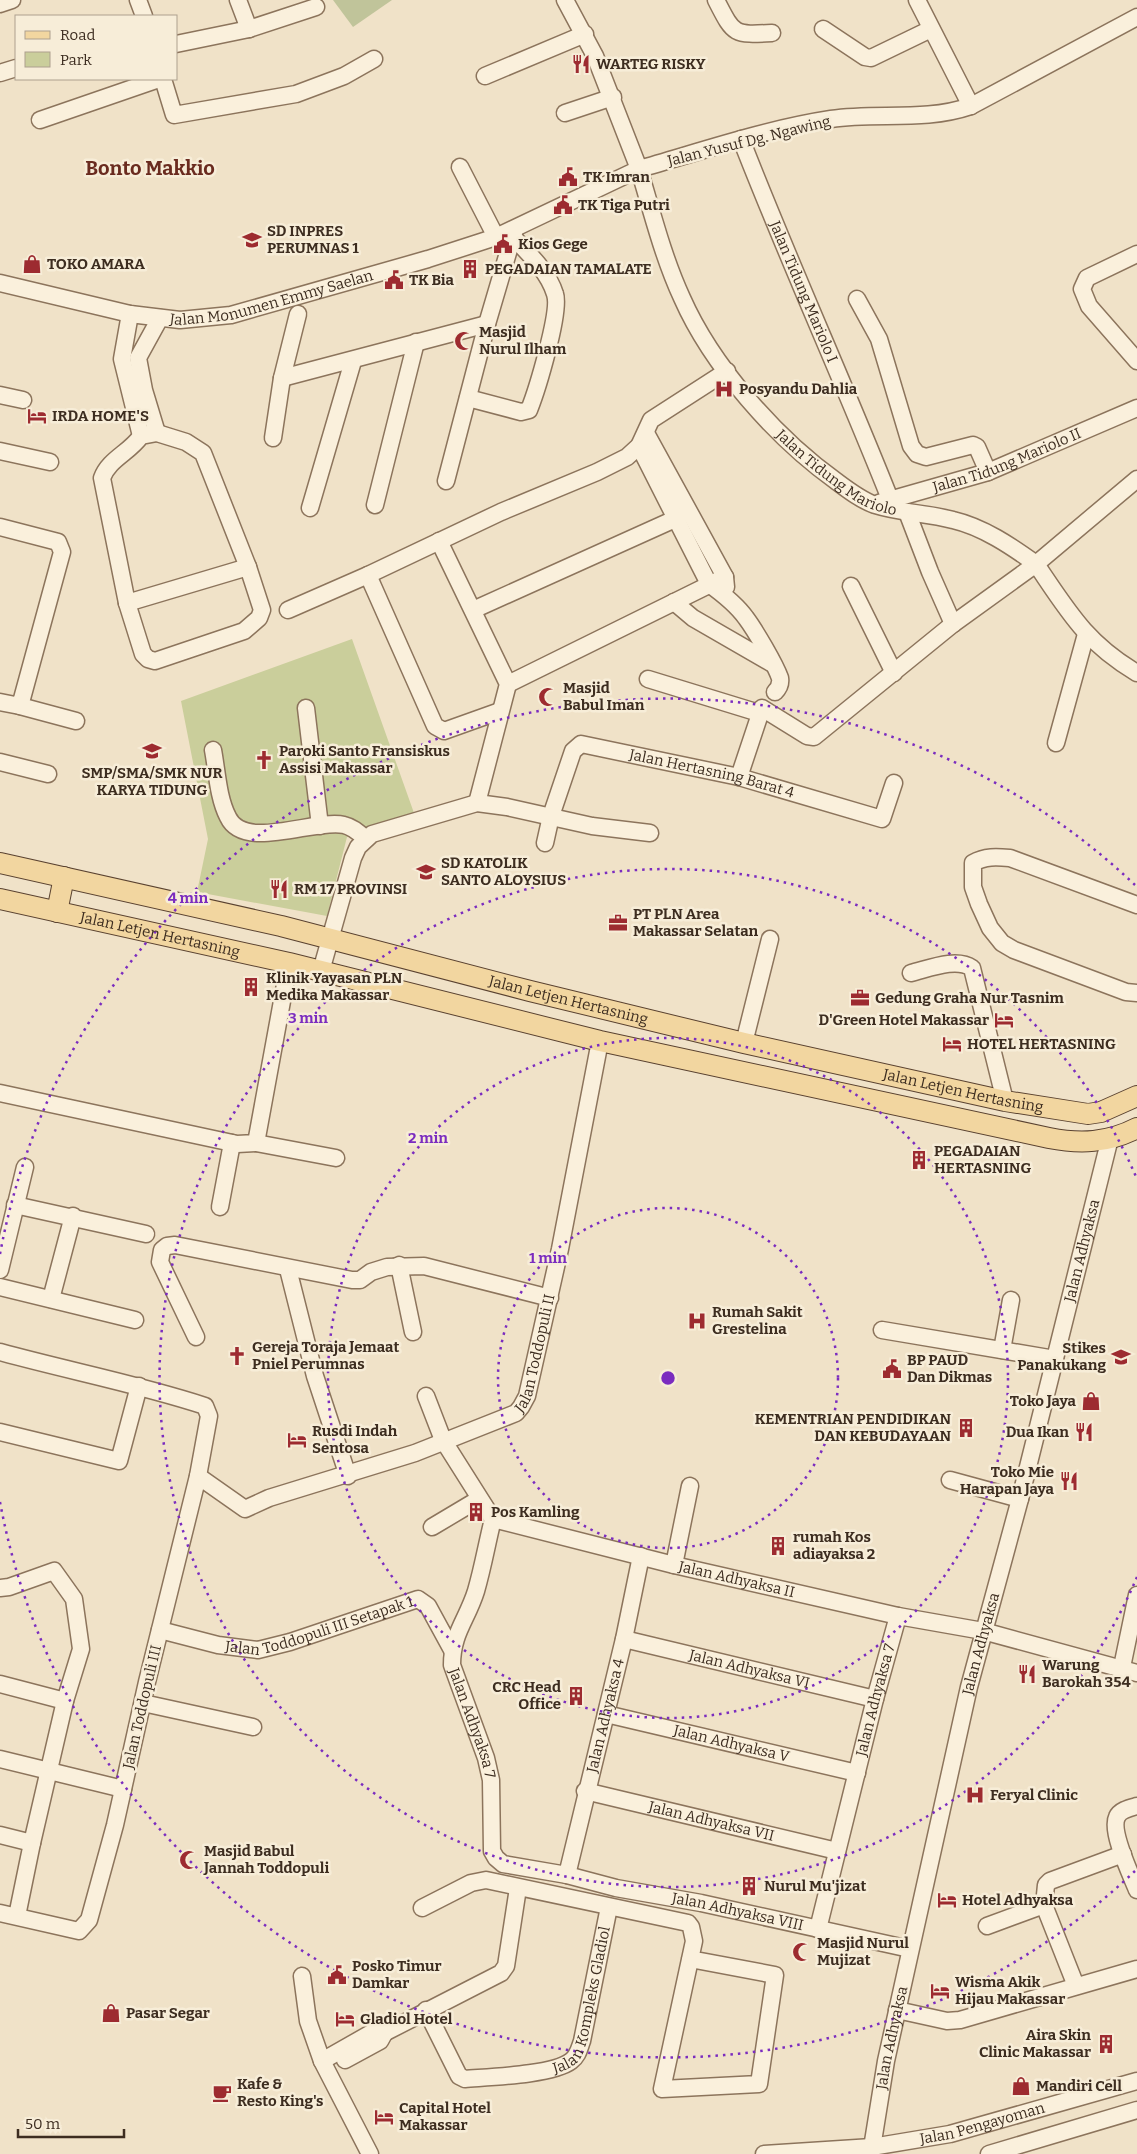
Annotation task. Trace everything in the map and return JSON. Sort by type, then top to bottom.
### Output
[{"type":"main road","name":"Jalan Letjen Hertasning","points":[[0,863],[330,938],[530,991],[744,1043],[1005,1101],[1088,1114],[1101,1112],[1137,1096]]},
{"type":"main road","points":[[57,912],[64,877]]},
{"type":"main road","name":"Jalan Letjen Hertasning","points":[[0,899],[289,962],[600,1040],[1049,1138],[1076,1143],[1110,1138],[1137,1128]]},
{"type":"main road","points":[[671,1056],[676,1026]]},
{"type":"street","points":[[0,4],[12,0]]},
{"type":"street","points":[[138,0],[144,15]]},
{"type":"street","points":[[238,0],[249,29]]},
{"type":"street","points":[[565,0],[585,34],[612,97],[639,169]]},
{"type":"street","points":[[716,0],[727,23],[735,31],[743,35],[772,33]]},
{"type":"street","points":[[916,0],[971,106]]},
{"type":"street","points":[[178,44],[249,29],[316,7]]},
{"type":"street","name":"Jalan Yusuf Dg. Ngawing","points":[[639,169],[741,140],[832,119],[918,117],[949,114],[971,106],[1137,17]]},
{"type":"street","points":[[824,29],[865,57],[871,58],[931,29]]},
{"type":"street","points":[[485,76],[585,34]]},
{"type":"street","points":[[161,80],[174,115],[296,94],[344,76],[374,59]]},
{"type":"street","points":[[0,73],[15,68]]},
{"type":"street","points":[[40,120],[158,80]]},
{"type":"street","points":[[565,113],[612,97]]},
{"type":"street","name":"Jalan Tidung Mariolo I","points":[[741,140],[890,499]]},
{"type":"street","points":[[460,167],[507,234],[535,261],[555,294],[558,303],[529,410],[522,412],[468,398]]},
{"type":"street","name":"Jalan Monumen Emmy Saelan","points":[[0,283],[130,314],[160,318],[180,320],[207,318],[248,311],[507,234],[639,169]]},
{"type":"street","name":"Jalan Tidung Mariolo","points":[[639,169],[682,298],[711,349],[762,416],[793,447],[850,492],[874,505],[955,520],[972,526],[1036,564],[1086,634],[1102,650],[1137,673]]},
{"type":"street","points":[[446,481],[487,324],[507,234]]},
{"type":"street","points":[[1137,254],[1087,278],[1082,289],[1089,306],[1137,361]]},
{"type":"street","points":[[857,299],[879,339],[911,446],[917,454],[926,458],[973,445],[977,447],[988,472]]},
{"type":"street","points":[[130,314],[130,358],[144,390],[149,434]]},
{"type":"street","points":[[273,438],[282,378],[298,314]]},
{"type":"street","points":[[130,358],[160,318]]},
{"type":"street","points":[[282,378],[487,324]]},
{"type":"street","points":[[375,505],[416,342]]},
{"type":"street","points":[[310,508],[352,361]]},
{"type":"street","points":[[288,610],[368,575],[501,512],[597,472],[627,457],[642,440],[651,420],[727,371]]},
{"type":"street","points":[[0,395],[23,400]]},
{"type":"street","name":"Jalan Tidung Mariolo II","points":[[874,505],[988,472],[1137,408]]},
{"type":"street","points":[[149,434],[186,442],[198,447],[203,453],[248,567],[262,610],[252,626],[244,631],[161,660],[148,659],[143,654],[127,603],[102,478],[109,464],[149,434]]},
{"type":"street","points":[[642,440],[675,519],[709,584],[726,596],[746,618],[780,680],[780,686],[776,692]]},
{"type":"street","points":[[642,440],[725,577],[726,596]]},
{"type":"street","points":[[0,451],[50,462]]},
{"type":"street","points":[[648,679],[761,711],[811,738],[953,624],[1036,564],[1137,479]]},
{"type":"street","points":[[907,512],[930,572],[953,624]]},
{"type":"street","points":[[473,610],[675,519]]},
{"type":"street","points":[[0,527],[58,542],[62,552],[20,706]]},
{"type":"street","points":[[440,541],[508,684],[478,803]]},
{"type":"street","points":[[127,603],[248,567]]},
{"type":"street","points":[[368,575],[435,726],[444,731],[500,711]]},
{"type":"street","points":[[508,684],[725,577]]},
{"type":"street","points":[[850,586],[894,673]]},
{"type":"street","points":[[674,602],[693,618],[771,664]]},
{"type":"street","points":[[1056,743],[1086,634]]},
{"type":"street","points":[[0,702],[76,721]]},
{"type":"street","points":[[306,708],[320,826]]},
{"type":"street","points":[[739,777],[761,711]]},
{"type":"street","name":"Jalan Hertasning Barat 4","points":[[545,844],[551,816],[572,751],[581,744],[739,777],[882,819],[894,783]]},
{"type":"street","points":[[213,750],[224,805],[233,824],[249,832],[342,824],[355,829],[366,839]]},
{"type":"street","points":[[0,762],[48,774]]},
{"type":"street","points":[[321,971],[353,858],[358,847],[377,832],[478,803],[551,816],[592,826],[650,834]]},
{"type":"street","points":[[1137,906],[1010,858],[992,857],[980,859],[973,864],[973,887],[979,904],[990,928],[1002,943],[1024,954],[1126,992],[1137,993]]},
{"type":"street","points":[[744,1043],[770,939]]},
{"type":"street","points":[[256,1143],[289,962]]},
{"type":"street","points":[[911,973],[956,963],[966,964],[972,968],[1005,1101]]},
{"type":"street","name":"Jalan Toddopuli II","points":[[198,1476],[245,1509],[269,1498],[348,1476],[415,1453],[443,1440],[516,1414],[527,1396],[550,1298],[600,1040]]},
{"type":"street","points":[[0,1093],[232,1143],[256,1143],[336,1158]]},
{"type":"street","name":"Jalan Adhyaksa","points":[[871,2151],[878,2106],[910,1949],[983,1631],[1020,1499],[1110,1138]]},
{"type":"street","points":[[220,1207],[232,1143]]},
{"type":"street","points":[[0,1270],[25,1167]]},
{"type":"street","points":[[15,1205],[73,1216],[146,1234]]},
{"type":"street","points":[[51,1299],[73,1216]]},
{"type":"street","points":[[196,1337],[160,1262],[162,1250],[167,1246],[175,1245],[288,1269],[352,1280],[360,1280],[379,1269],[399,1265],[424,1266],[550,1298]]},
{"type":"street","points":[[399,1265],[413,1332]]},
{"type":"street","points":[[288,1269],[315,1376],[348,1476]]},
{"type":"street","points":[[0,1286],[135,1320]]},
{"type":"street","points":[[1002,1350],[1011,1300]]},
{"type":"street","points":[[882,1330],[1055,1359]]},
{"type":"street","points":[[0,1352],[138,1386],[120,1461],[0,1432]]},
{"type":"street","name":"Jalan Toddopuli III","points":[[17,1916],[79,1931],[89,1920],[123,1789],[142,1703],[198,1476],[209,1416],[205,1406],[138,1386]]},
{"type":"street","points":[[426,1396],[443,1440],[493,1519]]},
{"type":"street","points":[[950,1480],[1020,1499]]},
{"type":"street","points":[[674,1565],[690,1486]]},
{"type":"street","points":[[432,1526],[479,1498]]},
{"type":"street","name":"Jalan Adhyaksa II","points":[[493,1519],[674,1565],[898,1616],[983,1631],[1129,1670]]},
{"type":"street","name":"Jalan Adhyaksa 7","points":[[493,1519],[476,1590],[456,1634],[452,1650],[452,1665],[486,1758],[491,1780],[493,1856],[503,1864],[567,1875]]},
{"type":"street","name":"Jalan Adhyaksa 4","points":[[567,1875],[585,1791],[624,1639],[641,1556]]},
{"type":"street","points":[[0,1588],[9,1587],[54,1571],[74,1599],[80,1649],[65,1701],[17,1916],[0,1913]]},
{"type":"street","points":[[1129,1670],[1137,1594]]},
{"type":"street","name":"Jalan Toddopuli III Setapak 1","points":[[160,1630],[218,1645],[258,1650],[290,1642],[418,1600],[428,1606],[452,1650]]},
{"type":"street","name":"Jalan Adhyaksa 7","points":[[818,1929],[875,1698],[898,1616]]},
{"type":"street","name":"Jalan Adhyaksa VI","points":[[624,1639],[875,1698]]},
{"type":"street","points":[[0,1684],[65,1701]]},
{"type":"street","points":[[142,1703],[253,1727]]},
{"type":"street","name":"Jalan Adhyaksa V","points":[[606,1714],[857,1772]]},
{"type":"street","points":[[0,1759],[123,1789]]},
{"type":"street","name":"Jalan Adhyaksa VII","points":[[585,1791],[837,1851]]},
{"type":"street","points":[[1137,1806],[1123,1811],[1117,1817],[1116,1830],[1137,1890]]},
{"type":"street","points":[[0,1835],[32,1843]]},
{"type":"street","points":[[1076,1986],[1044,1905],[1044,1891],[1050,1881],[1123,1854]]},
{"type":"street","name":"Jalan Adhyaksa VIII","points":[[567,1875],[616,1888],[701,1903],[910,1949]]},
{"type":"street","name":"Jalan Kompleks Gladiol","points":[[422,1908],[480,1880],[688,1923],[694,1934],[662,2089],[758,2084],[775,1975],[690,1959]]},
{"type":"street","points":[[324,2065],[373,2032],[385,2032],[501,1973],[506,1966],[518,1888]]},
{"type":"street","points":[[986,1926],[1044,1905]]},
{"type":"street","name":"Jalan Kompleks Gladiol","points":[[426,2010],[461,2078],[526,2073],[558,2068],[570,2062],[577,2055],[582,2041],[609,1907]]},
{"type":"street","points":[[897,2010],[947,2021],[960,2020],[1137,1969]]},
{"type":"street","points":[[302,1976],[308,2021],[324,2065],[370,2154]]},
{"type":"street","name":"Jalan Pengayoman","points":[[764,2154],[871,2151],[950,2134],[1137,2081]]},
{"type":"street","name":"Jalan Pengayoman","points":[[989,2154],[1137,2110]]},
{"type":"green space","points":[[333,0],[392,0],[353,27]]},
{"type":"green space","points":[[352,639],[414,813],[347,837],[327,916],[197,892],[208,839],[181,701]]},
{"type":"place","name":"WARTEG RISKY","points":[[581,64]]},
{"type":"place","name":"TK Imran","points":[[568,177]]},
{"type":"place","name":"TK Tiga Putri","points":[[563,205]]},
{"type":"place","name":"SD INPRES PERUMNAS 1","points":[[252,240]]},
{"type":"place","name":"Kios Gege","points":[[503,244]]},
{"type":"place","name":"TOKO AMARA","points":[[32,264]]},
{"type":"place","name":"PEGADAIAN TAMALATE","points":[[470,269]]},
{"type":"place","name":"TK Bia","points":[[394,280]]},
{"type":"place","name":"Masjid Nurul Ilham","points":[[464,341]]},
{"type":"place","name":"Posyandu Dahlia","points":[[724,389]]},
{"type":"place","name":"IRDA HOME'S","points":[[37,416]]},
{"type":"place","name":"Masjid Babul Iman","points":[[548,697]]},
{"type":"place","name":"SMP/SMA/SMK NUR KARYA TIDUNG","points":[[152,751]]},
{"type":"place","name":"Paroki Santo Fransiskus Assisi Makassar","points":[[264,760]]},
{"type":"place","name":"SD KATOLIK SANTO ALOYSIUS","points":[[426,872]]},
{"type":"place","name":"RM 17 PROVINSI","points":[[279,889]]},
{"type":"place","name":"PT PLN Area Makassar Selatan","points":[[618,923]]},
{"type":"place","name":"Klinik Yayasan PLN Medika Makassar","points":[[251,987]]},
{"type":"place","name":"Gedung Graha Nur Tasnim","points":[[860,998]]},
{"type":"place","name":"D'Green Hotel Makassar","points":[[1004,1020]]},
{"type":"place","name":"HOTEL HERTASNING","points":[[952,1044]]},
{"type":"place","name":"PEGADAIAN HERTASNING","points":[[919,1160]]},
{"type":"place","name":"Rumah Sakit Grestelina","points":[[697,1321]]},
{"type":"place","name":"Gereja Toraja Jemaat Pniel Perumnas","points":[[237,1356]]},
{"type":"place","name":"Stikes Panakukang","points":[[1121,1357]]},
{"type":"place","name":"BP PAUD Dan Dikmas","points":[[892,1369]]},
{"type":"place","name":"Toko Jaya","points":[[1091,1401]]},
{"type":"place","name":"KEMENTRIAN PENDIDIKAN DAN KEBUDAYAAN","points":[[966,1428]]},
{"type":"place","name":"Dua Ikan","points":[[1084,1432]]},
{"type":"place","name":"Rusdi Indah Sentosa","points":[[297,1440]]},
{"type":"place","name":"Toko Mie Harapan Jaya","points":[[1069,1481]]},
{"type":"place","name":"Pos Kamling","points":[[476,1512]]},
{"type":"place","name":"rumah Kos adiayaksa 2","points":[[778,1546]]},
{"type":"place","name":"Warung Barokah 354","points":[[1027,1674]]},
{"type":"place","name":"CRC Head Office","points":[[576,1696]]},
{"type":"place","name":"Feryal Clinic","points":[[975,1795]]},
{"type":"place","name":"Masjid Babul Jannah Toddopuli","points":[[189,1860]]},
{"type":"place","name":"Nurul Mu'jizat","points":[[749,1886]]},
{"type":"place","name":"Hotel Adhyaksa","points":[[947,1900]]},
{"type":"place","name":"Masjid Nurul Mujizat","points":[[802,1952]]},
{"type":"place","name":"Posko Timur Damkar","points":[[337,1975]]},
{"type":"place","name":"Wisma Akik Hijau Makassar","points":[[940,1991]]},
{"type":"place","name":"Pasar Segar","points":[[111,2013]]},
{"type":"place","name":"Gladiol Hotel","points":[[345,2019]]},
{"type":"place","name":"Aira Skin Clinic Makassar","points":[[1106,2044]]},
{"type":"place","name":"Mandiri Cell","points":[[1021,2086]]},
{"type":"place","name":"Kafe & Resto King's","points":[[222,2093]]},
{"type":"place","name":"Capital Hotel Makassar","points":[[384,2117]]},
{"type":"district","name":"Bonto Makkio","points":[[150,168]]}]
